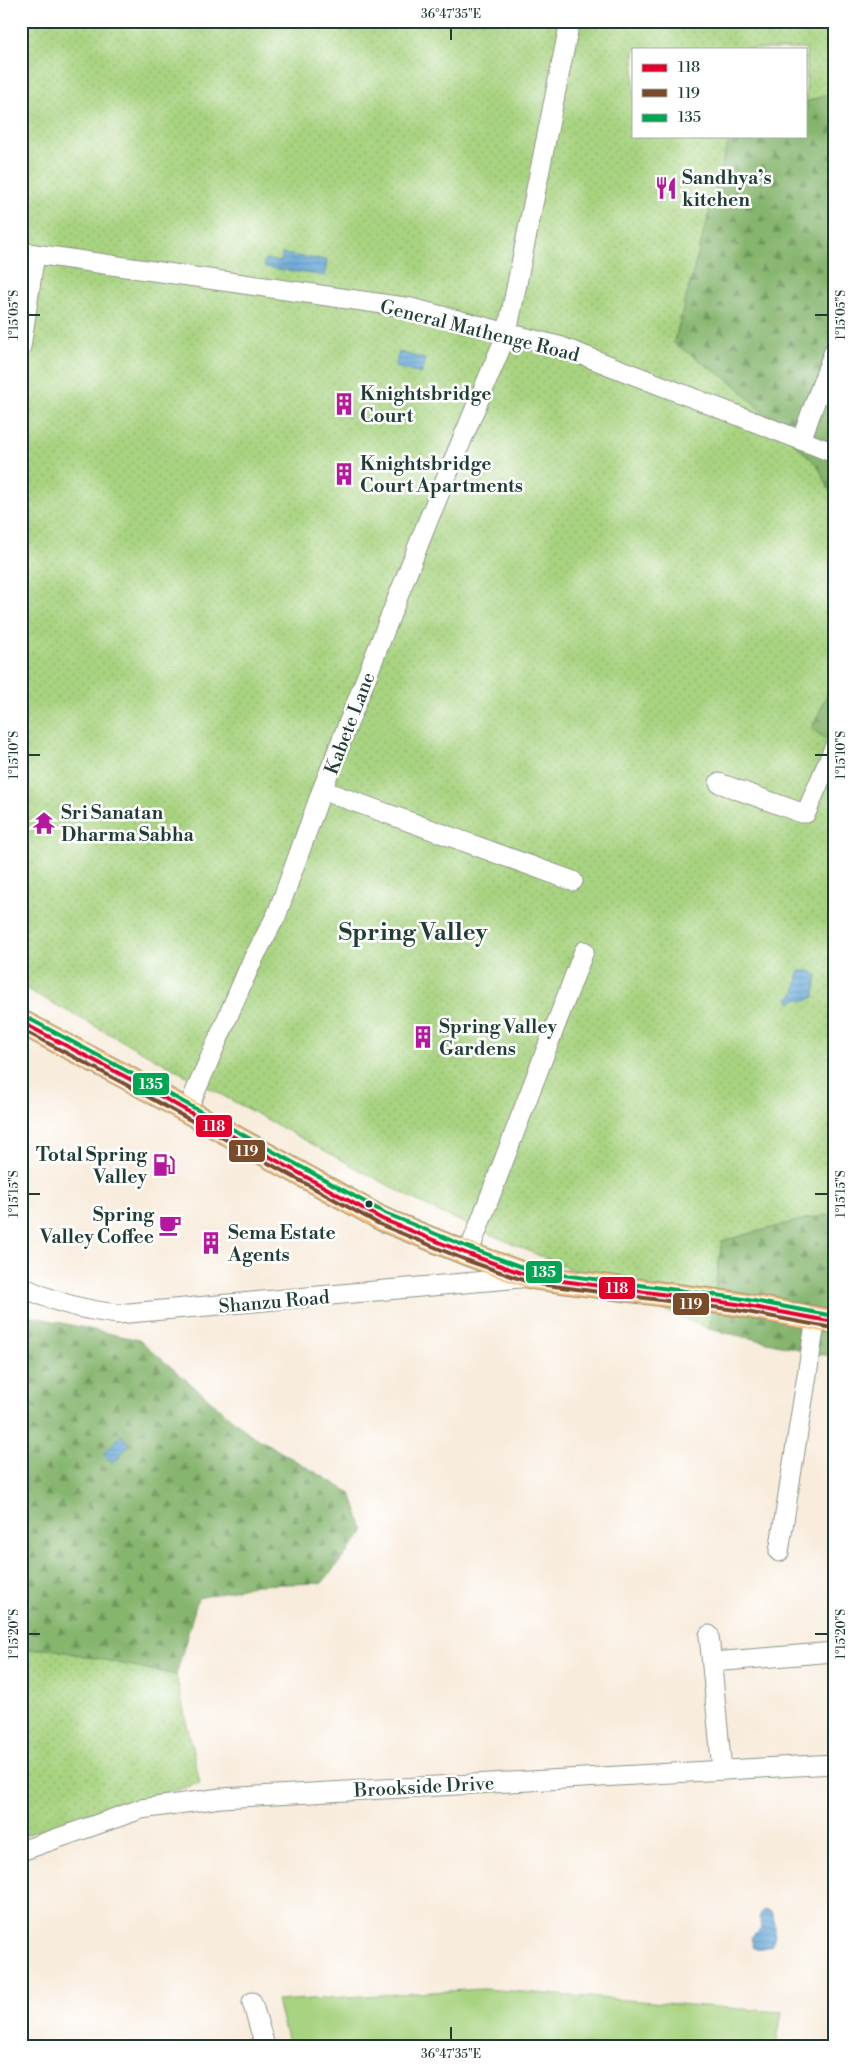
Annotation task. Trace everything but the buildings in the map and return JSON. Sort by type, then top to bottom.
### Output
[{"type":"main road","points":[[21,1022],[382,1219],[468,1254],[532,1277],[737,1304],[825,1320]]},
{"type":"street","name":"Kabete Lane","points":[[187,1111],[252,963],[277,914],[322,790],[427,524],[507,333],[570,21]]},
{"type":"street","name":"General Mathenge Road","points":[[28,253],[411,308],[562,347],[834,453]]},
{"type":"street","points":[[21,347],[28,253]]},
{"type":"street","points":[[801,440],[834,351]]},
{"type":"street","points":[[719,783],[802,814],[806,812],[834,748]]},
{"type":"street","points":[[322,790],[573,881]]},
{"type":"street","points":[[468,1254],[584,951]]},
{"type":"street","name":"Shanzu Road","points":[[21,1286],[39,1295],[84,1311],[118,1314],[532,1277]]},
{"type":"street","points":[[779,1552],[825,1320]]},
{"type":"street","points":[[709,1635],[722,1770]]},
{"type":"street","points":[[713,1662],[834,1652]]},
{"type":"street","name":"Brookside Drive","points":[[21,1851],[141,1809],[221,1798],[834,1764]]},
{"type":"street","points":[[252,2002],[265,2046]]},
{"type":"green space","points":[[21,21],[834,21],[834,92],[808,101],[808,48],[632,48],[632,138],[729,138],[674,343],[734,384],[818,466],[834,499],[834,679],[812,729],[834,745],[834,1214],[805,1219],[722,1241],[709,1329],[432,1209],[21,986]]},
{"type":"green space","points":[[834,92],[834,499],[818,466],[734,384],[674,343],[729,138],[808,138],[808,101]]},
{"type":"green space","points":[[834,679],[834,745],[812,729]]},
{"type":"green space","points":[[834,1214],[834,1357],[709,1329],[722,1241],[805,1219]]},
{"type":"green space","points":[[21,1314],[139,1340],[250,1434],[351,1493],[364,1532],[322,1583],[255,1585],[198,1598],[176,1675],[51,1649],[21,1649]]},
{"type":"green space","points":[[21,1649],[51,1649],[176,1675],[200,1783],[21,1836]]},
{"type":"green space","points":[[483,1989],[782,2012],[776,2046],[289,2046],[277,2001]]},
{"type":"water","points":[[282,254],[327,260],[325,276],[264,267],[265,259],[281,262]]},
{"type":"water","points":[[399,352],[425,359],[421,374],[395,367]]},
{"type":"water","points":[[810,971],[817,975],[814,997],[807,1001],[797,999],[790,1003],[788,998],[795,994],[799,972]]},
{"type":"water","points":[[121,1435],[130,1444],[113,1463],[103,1454]]},
{"type":"water","points":[[763,1910],[771,1912],[774,1920],[775,1934],[771,1946],[758,1949],[753,1946],[751,1937],[762,1928],[759,1917]]},
{"type":"transit line","name":"135","points":[[24,1016],[385,1213],[470,1248],[533,1271],[738,1298],[834,1316]]},
{"type":"transit line","name":"118","points":[[21,1022],[126,1077],[382,1219],[468,1254],[532,1277],[737,1304],[834,1322]]},
{"type":"transit line","name":"119","points":[[21,1029],[379,1224],[466,1260],[531,1283],[736,1310],[833,1328]]},
{"type":"place","name":"Sandhya’s kitchen","points":[[666,188]]},
{"type":"place","name":"Knightsbridge Court","points":[[344,404]]},
{"type":"place","name":"Knightsbridge Court Apartments","points":[[344,474]]},
{"type":"place","name":"Sri Sanatan Dharma Sabha","points":[[44,823]]},
{"type":"place","name":"Spring Valley Gardens","points":[[423,1037]]},
{"type":"place","name":"Total Spring Valley","points":[[164,1165]]},
{"type":"place","name":"Spring Valley Coffee","points":[[170,1225]]},
{"type":"place","name":"Sema Estate Agents","points":[[211,1243]]},
{"type":"district","name":"Spring Valley","points":[[413,932]]}]
